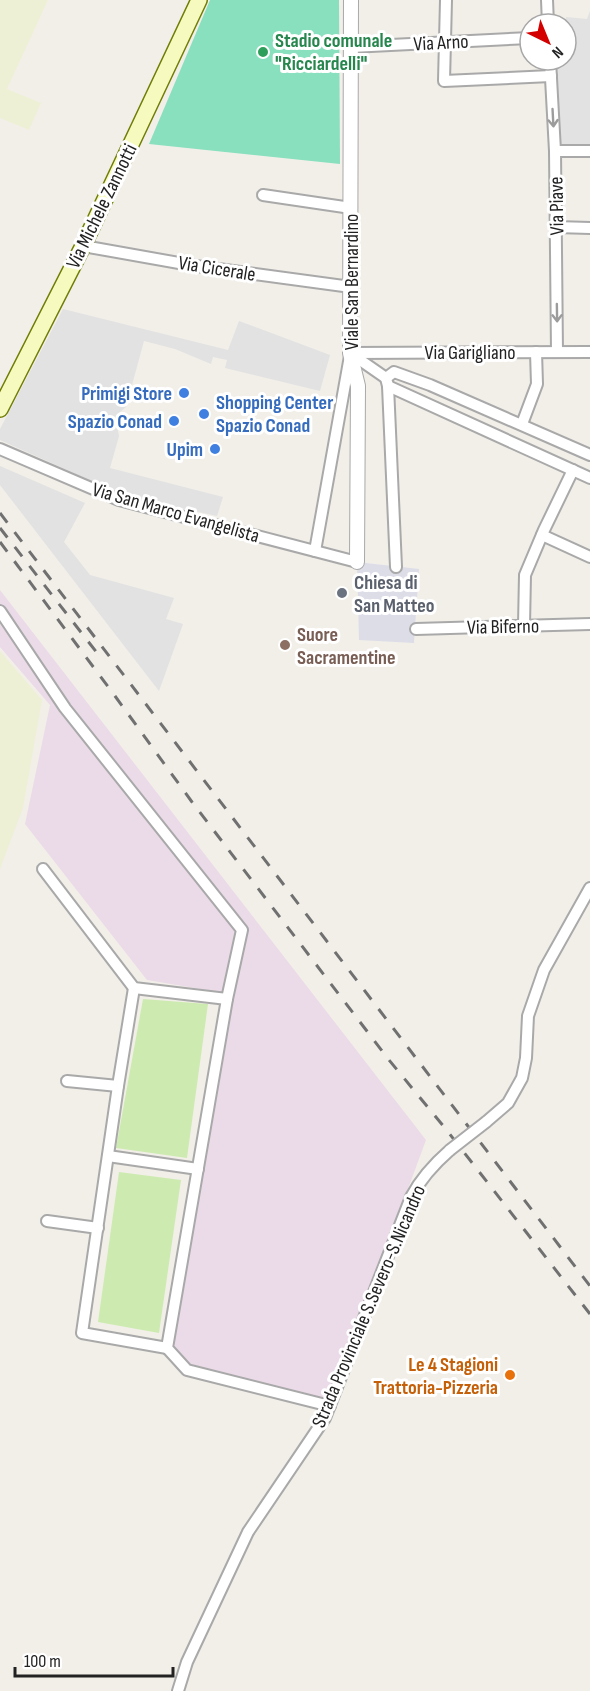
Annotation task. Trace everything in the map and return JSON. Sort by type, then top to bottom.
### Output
[{"type":"main road","name":"Via Michele Zannotti","points":[[0,409],[83,246],[199,0]]},
{"type":"street","name":"Viale San Bernardino","points":[[351,0],[350,353],[357,386],[357,562]]},
{"type":"street","points":[[446,0],[444,81],[551,76]]},
{"type":"street","name":"Via Arno","points":[[351,47],[518,38]]},
{"type":"street","name":"Via Piave","points":[[551,72],[555,151],[557,352]]},
{"type":"street","points":[[555,151],[590,151]]},
{"type":"street","points":[[263,195],[351,208]]},
{"type":"street","points":[[556,227],[590,228]]},
{"type":"street","name":"Via Cicerale","points":[[83,246],[196,266],[351,287]]},
{"type":"street","points":[[522,424],[537,384],[536,352]]},
{"type":"street","name":"Via Garigliano","points":[[350,353],[590,352]]},
{"type":"street","points":[[315,551],[350,353],[387,382],[589,476]]},
{"type":"street","points":[[396,567],[387,382],[394,372],[522,424],[590,455]]},
{"type":"street","name":"Via San Marco Evangelista","points":[[0,449],[119,500],[357,562]]},
{"type":"street","points":[[524,625],[525,575],[573,470]]},
{"type":"street","points":[[542,535],[590,557]]},
{"type":"street","points":[[0,611],[65,708],[242,930],[227,999],[167,1348]]},
{"type":"street","name":"Via Biferno","points":[[416,629],[590,624]]},
{"type":"street","points":[[43,869],[134,988],[227,999]]},
{"type":"street","name":"Strada Provinciale S.Severo-S.Nicandro","points":[[178,1691],[187,1662],[248,1532],[325,1418],[411,1197],[419,1182],[450,1150],[508,1103],[522,1078],[526,1058],[528,1016],[543,970],[590,888]]},
{"type":"street","points":[[134,988],[82,1333],[167,1348],[187,1370],[330,1406]]},
{"type":"street","points":[[67,1081],[118,1086]]},
{"type":"street","points":[[108,1156],[198,1169]]},
{"type":"street","points":[[47,1221],[98,1228]]},
{"type":"shaded area","points":[[590,11],[590,149],[557,149],[557,72],[578,72],[578,18],[587,19]]},
{"type":"shaded area","points":[[63,309],[228,350],[239,321],[330,355],[320,391],[225,368],[227,360],[213,357],[211,364],[175,349],[144,341],[126,407],[120,412],[116,421],[119,436],[110,468],[223,497],[217,516],[125,496],[0,440],[0,429]]},
{"type":"shaded area","points":[[0,466],[85,503],[64,542],[90,575],[174,598],[166,619],[183,624],[159,691],[0,485]]},
{"type":"shaded area","points":[[357,562],[419,569],[414,643],[359,640]]},
{"type":"shaded area","points":[[0,590],[426,1140],[327,1408],[191,1364],[167,1348],[224,993],[147,980],[25,824],[50,705],[0,647]]},
{"type":"green space","points":[[0,0],[48,0],[7,89],[41,103],[29,130],[0,118]]},
{"type":"green space","name":"Stadio comunale \"Ricciardelli\"","points":[[210,0],[339,0],[340,164],[149,144]]},
{"type":"green space","points":[[0,651],[42,700],[23,808],[0,869]]},
{"type":"green space","points":[[143,999],[208,1004],[187,1158],[116,1148]]},
{"type":"green space","points":[[119,1172],[181,1180],[159,1333],[98,1322]]},
{"type":"railway","points":[[0,513],[590,1286]]},
{"type":"railway","points":[[0,528],[101,658]]},
{"type":"railway","points":[[0,542],[192,802],[389,1060],[590,1314]]},
{"type":"place","name":"Stadio comunale \"Ricciardelli\"","points":[[263,52]]},
{"type":"place","name":"Primigi Store","points":[[184,393]]},
{"type":"place","name":"Shopping Center Spazio Conad","points":[[204,414]]},
{"type":"place","name":"Spazio Conad","points":[[174,421]]},
{"type":"place","name":"Upim","points":[[215,449]]},
{"type":"place","name":"Chiesa di San Matteo","points":[[342,593]]},
{"type":"place","name":"Suore Sacramentine","points":[[285,645]]},
{"type":"place","name":"Le 4 Stagioni Trattoria-Pizzeria","points":[[510,1375]]}]
